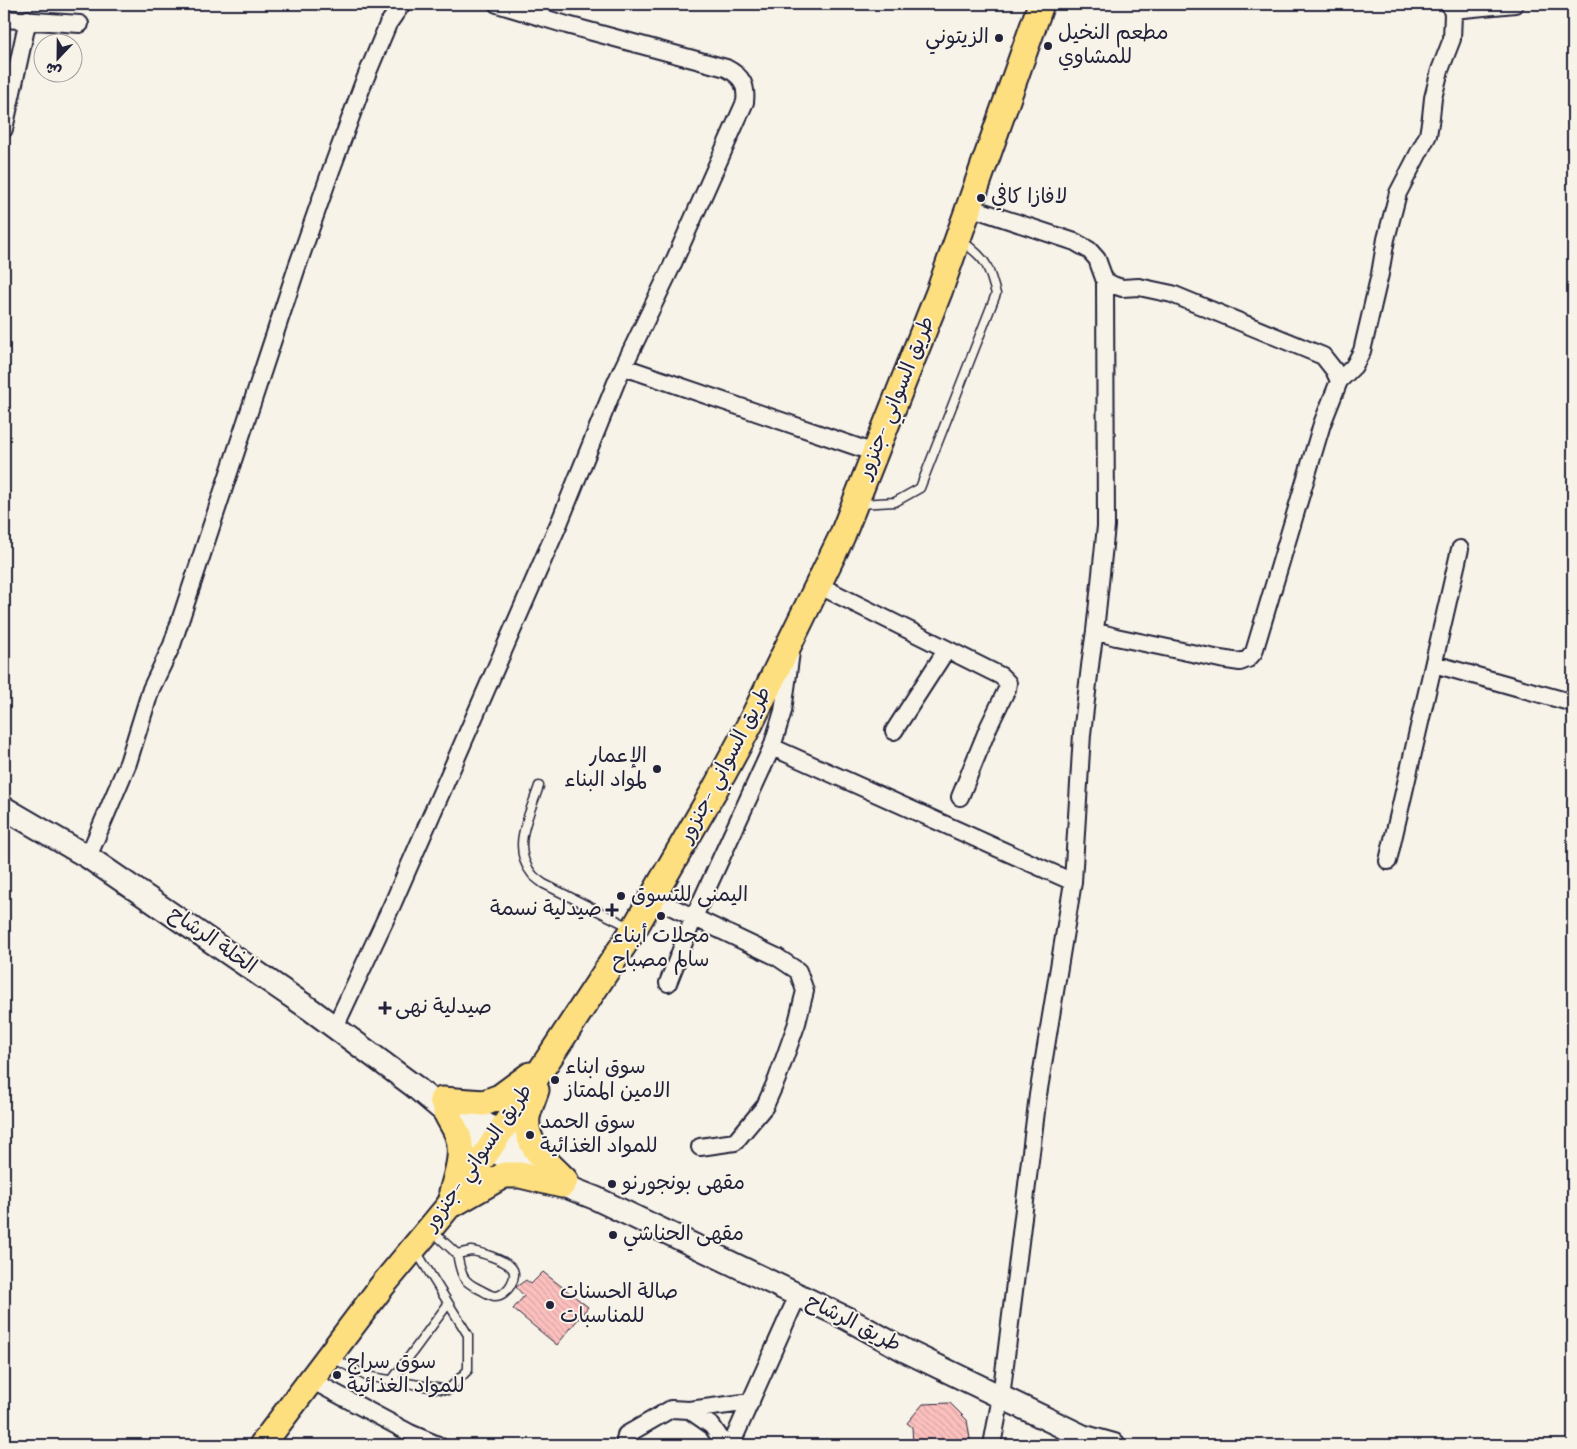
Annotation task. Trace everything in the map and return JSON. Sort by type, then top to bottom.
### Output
[{"type":"main road","name":"طريق السواني -جنزور","points":[[262,1445],[382,1286],[447,1208],[494,1141],[634,930],[715,789],[750,724],[842,536],[939,292],[1041,4]]},
{"type":"main road","name":"الخلة الرشاح","points":[[4,808],[88,856],[160,904],[494,1141]]},
{"type":"main road","points":[[447,1208],[457,1174],[460,1155],[458,1135],[444,1106],[484,1103],[500,1097],[527,1078],[545,1062]]},
{"type":"main road","points":[[545,1062],[528,1116],[527,1132],[539,1154],[564,1182]]},
{"type":"main road","name":"طريق الرشاح","points":[[494,1141],[595,1198],[1082,1436],[1114,1445]]},
{"type":"main road","points":[[447,1208],[504,1175],[520,1175],[564,1182]]},
{"type":"street","points":[[88,856],[128,763],[151,689],[172,645],[297,266],[363,84],[388,24],[402,4]]},
{"type":"street","points":[[335,1027],[393,903],[560,521],[624,367],[671,268],[744,102],[746,92],[743,80],[736,73],[726,68],[497,4]]},
{"type":"street","points":[[1096,631],[1144,644],[1240,662],[1248,659],[1254,652],[1322,424],[1339,381],[1354,366],[1362,351],[1380,274],[1386,238],[1398,193],[1428,134],[1432,117],[1433,98],[1440,70],[1452,39],[1452,7],[1515,4]]},
{"type":"street","points":[[4,19],[28,19],[80,24]]},
{"type":"street","points":[[4,129],[28,19]]},
{"type":"street","points":[[969,207],[1075,242],[1089,250],[1096,260],[1105,281],[1106,526],[1096,631],[1082,734],[1073,882],[1038,1095],[1001,1397],[992,1445]]},
{"type":"street","points":[[1105,281],[1122,288],[1140,287],[1172,294],[1322,356],[1334,370],[1339,381]]},
{"type":"street","points":[[624,367],[875,453]]},
{"type":"street","points":[[1388,860],[1460,549]]},
{"type":"street","points":[[818,585],[1001,676],[1008,683],[960,797]]},
{"type":"street","points":[[668,983],[694,917],[772,747],[783,711],[792,638]]},
{"type":"street","points":[[894,732],[947,649]]},
{"type":"street","points":[[1434,664],[1573,703]]},
{"type":"street","points":[[772,747],[1073,882]]},
{"type":"street","points":[[653,898],[777,958],[798,971],[805,991],[797,1023],[765,1106],[735,1142],[700,1147]]},
{"type":"street","points":[[731,1445],[798,1296]]},
{"type":"street","points":[[311,1380],[410,1433],[438,1445]]},
{"type":"street","points":[[624,1445],[626,1435],[672,1409],[689,1410],[751,1402]]},
{"type":"street","points":[[689,1410],[712,1426],[724,1445]]},
{"type":"lane","points":[[855,504],[895,502],[920,488],[996,294],[989,268],[978,253],[958,238]]},
{"type":"lane","points":[[539,786],[522,837],[523,857],[532,875],[544,884],[634,930]]},
{"type":"lane","points":[[430,1229],[457,1254],[466,1280],[486,1293],[495,1296],[501,1294],[513,1280],[514,1273],[511,1267],[486,1254],[471,1251],[457,1254]]},
{"type":"lane","points":[[329,1356],[366,1376],[448,1390],[468,1370],[468,1335],[414,1248]]},
{"type":"lane","points":[[392,1380],[448,1304]]},
{"type":"building","points":[[543,1272],[588,1307],[557,1345],[513,1309],[524,1296],[516,1287],[526,1280],[531,1284]]},
{"type":"building","points":[[950,1403],[967,1420],[971,1445],[913,1445],[912,1427],[907,1423],[923,1404]]},
{"type":"place","name":"الزيتوني","points":[[999,38]]},
{"type":"place","name":"مطعم النخيل للمشاوي","points":[[1048,46]]},
{"type":"place","name":"لافازا كافي","points":[[981,198]]},
{"type":"place","name":"الإعمار لمواد البناء","points":[[657,769]]},
{"type":"place","name":"اليمنى للتسوق","points":[[621,896]]},
{"type":"place","name":"صيدلية نسمة","points":[[612,910]]},
{"type":"place","name":"محلات أبناء سالم مصباح","points":[[661,916]]},
{"type":"place","name":"صيدلية نهى","points":[[385,1008]]},
{"type":"place","name":"سوق ابناء الامين الممتاز","points":[[555,1080]]},
{"type":"place","name":"سوق الحمد للمواد الغذائية","points":[[530,1135]]},
{"type":"place","name":"مقهى بونجورنو","points":[[612,1184]]},
{"type":"place","name":"مقهى الحناشي","points":[[613,1235]]},
{"type":"place","name":"صالة الحسنات للمناسبات","points":[[550,1305]]},
{"type":"place","name":"سوق سراج للمواد الغذائية","points":[[337,1375]]}]
